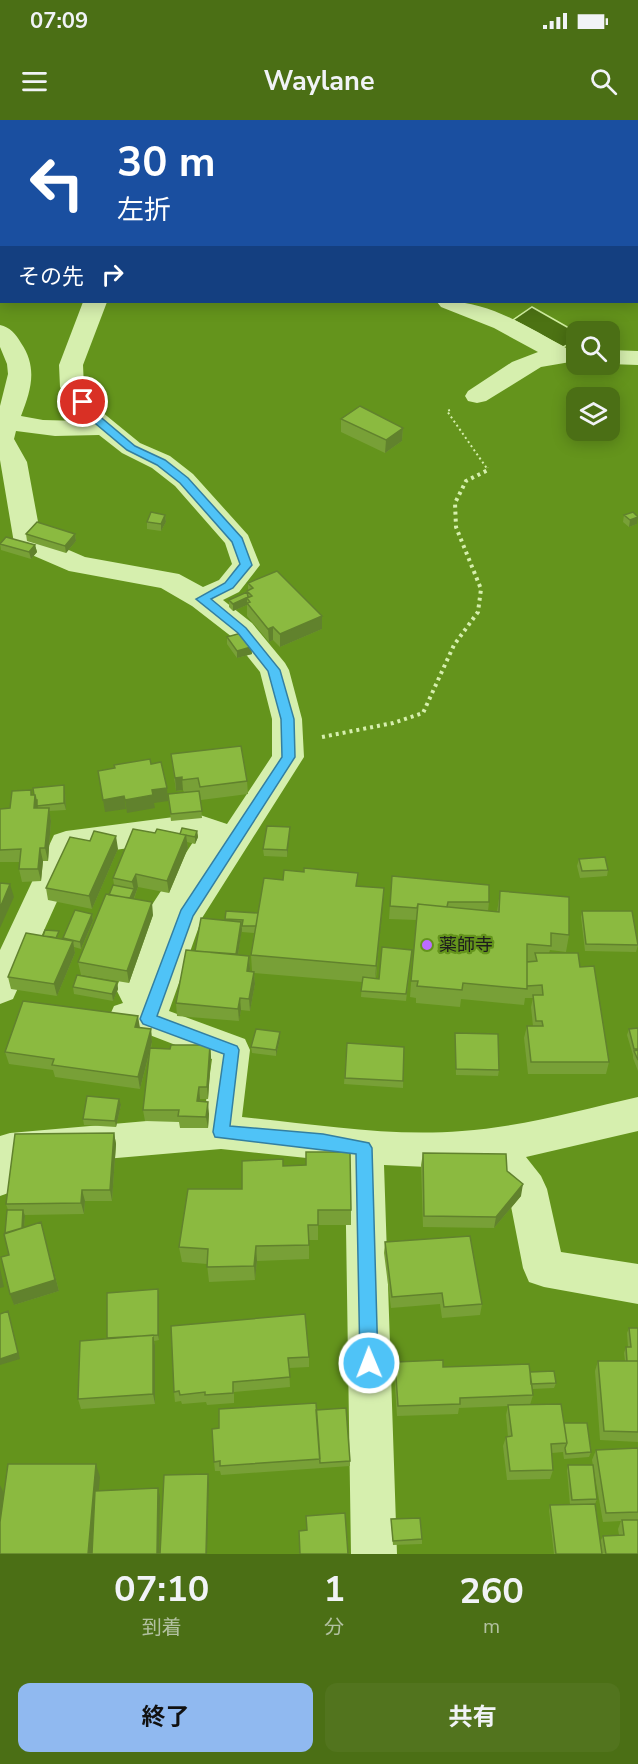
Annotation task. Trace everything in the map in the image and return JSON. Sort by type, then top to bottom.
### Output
[{"type":"street","points":[[95,303],[71,365],[72,387],[93,417],[131,448],[161,462],[184,480],[238,541],[246,565],[229,586],[202,599]]},
{"type":"street","points":[[452,303],[502,323],[566,353]]},
{"type":"street","points":[[0,332],[10,342],[22,368],[16,397],[1,439],[14,462],[28,543],[79,565],[170,580],[202,599],[242,630],[274,670],[287,719],[288,757],[186,914],[148,1019]]},
{"type":"street","points":[[477,396],[513,372],[540,358],[566,354]]},
{"type":"street","points":[[620,357],[638,358]]},
{"type":"street","points":[[7,420],[21,425],[69,429],[106,427]]},
{"type":"street","points":[[0,989],[66,844],[196,826],[216,833],[161,917],[134,989],[148,1019]]},
{"type":"street","points":[[91,1013],[148,1019],[232,1050],[221,1132]]},
{"type":"street","points":[[0,1178],[10,1149],[221,1132],[323,1141],[364,1148],[494,1145],[638,1114]]},
{"type":"street","points":[[494,1145],[527,1189],[544,1268],[638,1284]]},
{"type":"street","points":[[364,1148],[374,1554]]},
{"type":"path","points":[[288,757],[323,736],[393,723],[423,713],[454,645],[478,612],[481,589],[456,527],[455,503],[466,481],[488,470],[447,411],[477,396]]},
{"type":"shaded area","points":[[532,307],[566,326],[566,346],[563,347],[513,320]]},
{"type":"building","points":[[360,406],[403,428],[386,440],[341,419]]},
{"type":"building","points":[[151,512],[165,515],[161,524],[147,522]]},
{"type":"building","points":[[633,512],[638,517],[630,520],[624,515]]},
{"type":"building","points":[[37,522],[75,534],[65,546],[26,534]]},
{"type":"building","points":[[6,537],[35,545],[29,552],[0,544]]},
{"type":"building","points":[[277,571],[322,616],[280,634],[273,627],[268,629],[247,603],[250,602],[247,598],[252,596],[247,591],[253,588],[248,583]]},
{"type":"building","points":[[247,592],[248,597],[233,604],[229,600]]},
{"type":"building","points":[[241,633],[251,647],[237,651],[227,637]]},
{"type":"building","points":[[241,746],[247,781],[200,787],[198,778],[182,780],[182,777],[175,778],[171,754]]},
{"type":"building","points":[[150,759],[151,764],[161,762],[167,788],[152,790],[153,795],[125,800],[124,796],[103,800],[98,771],[115,768],[114,765]]},
{"type":"building","points":[[64,785],[64,803],[37,806],[33,788]]},
{"type":"building","points":[[31,790],[31,795],[35,795],[34,808],[49,808],[45,848],[40,848],[38,869],[19,869],[21,849],[0,850],[0,809],[10,808],[12,791]]},
{"type":"building","points":[[199,791],[202,811],[171,814],[168,794]]},
{"type":"building","points":[[267,826],[290,827],[287,850],[263,849]]},
{"type":"building","points":[[182,828],[197,831],[195,837],[180,834]]},
{"type":"building","points":[[133,829],[155,833],[157,829],[186,835],[167,881],[136,874],[132,882],[113,878]]},
{"type":"building","points":[[94,831],[116,836],[89,896],[46,888],[70,837],[90,841]]},
{"type":"building","points":[[605,857],[608,870],[582,871],[579,859]]},
{"type":"building","points":[[304,868],[358,873],[356,886],[384,888],[376,966],[251,955],[264,878],[283,880],[284,870],[304,872]]},
{"type":"building","points":[[392,876],[489,885],[489,902],[448,902],[447,907],[418,904],[417,908],[390,906]]},
{"type":"building","points":[[0,883],[10,884],[0,908]]},
{"type":"building","points":[[113,885],[134,889],[130,898],[109,895]]},
{"type":"building","points":[[500,891],[569,897],[569,935],[551,933],[551,946],[527,944],[527,989],[463,983],[462,990],[417,986],[418,981],[411,981],[418,904],[499,912]]},
{"type":"building","points":[[106,894],[152,902],[127,971],[78,962]]},
{"type":"building","points":[[75,910],[92,914],[80,942],[63,938]]},
{"type":"building","points":[[226,911],[258,913],[256,926],[242,926],[243,920],[225,919]]},
{"type":"building","points":[[582,911],[632,911],[638,945],[586,944]]},
{"type":"building","points":[[201,918],[241,922],[236,954],[195,951]]},
{"type":"building","points":[[45,930],[59,931],[56,938],[43,936]]},
{"type":"building","points":[[26,933],[73,941],[54,984],[8,977]]},
{"type":"building","points":[[382,947],[412,950],[406,994],[361,991],[363,977],[379,979]]},
{"type":"building","points":[[186,950],[249,956],[247,971],[254,972],[249,999],[240,998],[238,1009],[176,1003]]},
{"type":"building","points":[[535,953],[578,953],[580,967],[594,966],[609,1062],[531,1062],[527,1026],[543,1026],[542,1021],[536,1021],[533,995],[543,995],[542,985],[527,986],[527,962],[537,961]]},
{"type":"building","points":[[77,975],[117,982],[112,994],[73,987]]},
{"type":"building","points":[[23,1001],[138,1016],[135,1027],[151,1029],[138,1077],[52,1065],[54,1059],[5,1052]]},
{"type":"building","points":[[638,1028],[638,1049],[634,1049],[629,1029]]},
{"type":"building","points":[[256,1029],[280,1032],[276,1050],[251,1047]]},
{"type":"building","points":[[455,1033],[498,1034],[499,1070],[456,1069]]},
{"type":"building","points":[[347,1043],[404,1047],[403,1081],[345,1078]]},
{"type":"building","points":[[171,1045],[210,1045],[207,1087],[199,1087],[197,1101],[208,1102],[206,1117],[178,1116],[179,1110],[143,1110],[150,1048],[170,1049]]},
{"type":"building","points":[[87,1096],[119,1099],[115,1121],[83,1119]]},
{"type":"building","points":[[114,1133],[110,1190],[82,1190],[81,1203],[6,1204],[15,1134]]},
{"type":"building","points":[[306,1152],[350,1152],[351,1210],[318,1210],[318,1225],[308,1225],[309,1245],[256,1246],[254,1266],[207,1267],[208,1249],[179,1247],[188,1189],[242,1189],[242,1161],[283,1159],[283,1166],[306,1165]]},
{"type":"building","points":[[423,1153],[506,1154],[507,1171],[523,1184],[496,1217],[424,1216]]},
{"type":"building","points":[[7,1210],[23,1210],[22,1228],[5,1233]]},
{"type":"building","points":[[41,1222],[55,1280],[10,1294],[1,1257],[9,1255],[4,1234]]},
{"type":"building","points":[[470,1236],[482,1304],[444,1307],[442,1293],[392,1297],[385,1242]]},
{"type":"building","points":[[158,1289],[158,1335],[107,1338],[107,1293]]},
{"type":"building","points":[[8,1311],[18,1353],[0,1359],[0,1314]]},
{"type":"building","points":[[305,1314],[309,1357],[288,1358],[290,1377],[233,1382],[233,1393],[205,1395],[205,1392],[180,1395],[179,1391],[174,1392],[171,1326]]},
{"type":"building","points":[[629,1328],[638,1328],[638,1361],[627,1361],[626,1347],[631,1347]]},
{"type":"building","points":[[153,1335],[153,1394],[78,1399],[80,1341]]},
{"type":"building","points":[[443,1360],[443,1367],[529,1364],[533,1395],[460,1398],[460,1404],[398,1406],[395,1362]]},
{"type":"building","points":[[598,1361],[638,1361],[638,1432],[604,1431]]},
{"type":"building","points":[[554,1371],[556,1383],[531,1384],[530,1372]]},
{"type":"building","points":[[316,1403],[320,1459],[220,1466],[220,1461],[214,1462],[212,1429],[219,1428],[219,1409]]},
{"type":"building","points":[[561,1404],[567,1443],[551,1444],[553,1470],[510,1471],[506,1437],[512,1436],[508,1405]]},
{"type":"building","points":[[346,1408],[350,1461],[320,1463],[316,1410]]},
{"type":"building","points":[[564,1423],[587,1423],[591,1452],[566,1454]]},
{"type":"building","points":[[638,1448],[638,1512],[606,1513],[596,1450]]},
{"type":"building","points":[[8,1464],[96,1464],[88,1554],[0,1554],[0,1522]]},
{"type":"building","points":[[568,1465],[593,1465],[597,1499],[572,1500]]},
{"type":"building","points":[[208,1474],[206,1554],[160,1554],[164,1475]]},
{"type":"building","points":[[158,1488],[157,1554],[92,1554],[95,1491]]},
{"type":"building","points":[[595,1504],[602,1554],[556,1554],[550,1505]]},
{"type":"building","points":[[345,1513],[348,1554],[300,1554],[299,1531],[307,1530],[306,1516]]},
{"type":"building","points":[[420,1518],[422,1539],[393,1541],[391,1519]]},
{"type":"building","points":[[622,1520],[638,1520],[638,1554],[606,1554],[603,1536],[624,1535]]},
{"type":"place","name":"薬師寺","points":[[427,945]]},
{"type":"route","points":[[83,402],[93,417],[131,448],[161,462],[184,480],[238,541],[246,565],[229,586],[202,599],[242,630],[274,670],[287,719],[288,757],[186,914],[148,1019],[232,1050],[221,1132],[323,1141],[364,1148],[369,1363]]}]
